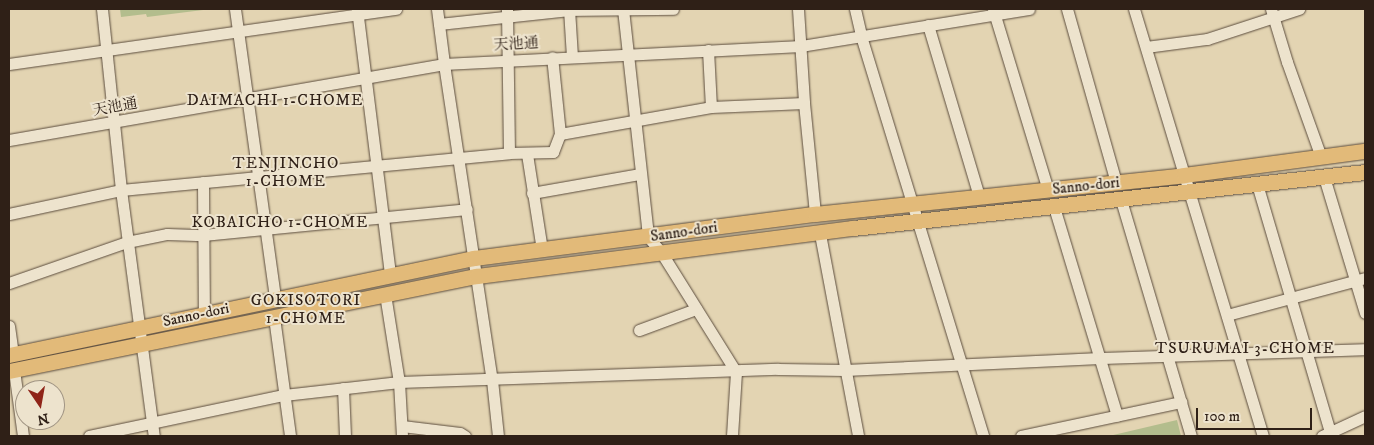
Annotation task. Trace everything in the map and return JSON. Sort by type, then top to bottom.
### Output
[{"type":"main road","name":"Sanno-dori","points":[[11,355],[275,298],[474,258],[815,214],[1184,175],[1365,151]]},
{"type":"main road","name":"Sanno-dori","points":[[11,370],[477,276],[661,252],[1365,172]]},
{"type":"street","points":[[102,9],[127,242],[154,436]]},
{"type":"street","points":[[235,9],[275,298]]},
{"type":"street","points":[[9,64],[107,51],[358,11],[396,9]]},
{"type":"street","points":[[437,9],[492,380],[498,436]]},
{"type":"street","points":[[439,24],[507,13],[569,10],[673,9]]},
{"type":"street","points":[[798,9],[804,103],[815,214]]},
{"type":"street","points":[[855,9],[861,36],[983,436]]},
{"type":"street","name":"天池通","points":[[9,140],[248,100],[444,64],[506,59],[801,46],[928,25],[994,11],[1029,9]]},
{"type":"street","points":[[1067,9],[1116,182]]},
{"type":"street","points":[[1134,9],[1263,436]]},
{"type":"street","points":[[1146,47],[1207,39],[1272,13],[1299,9]]},
{"type":"street","points":[[569,10],[572,56]]},
{"type":"street","points":[[623,10],[626,54],[648,237],[661,252],[736,372],[732,436]]},
{"type":"street","points":[[358,11],[381,219],[390,275]]},
{"type":"street","points":[[994,11],[1048,190]]},
{"type":"street","points":[[507,13],[506,59],[509,153]]},
{"type":"street","points":[[1272,13],[1287,62],[1322,157]]},
{"type":"street","points":[[928,25],[979,196]]},
{"type":"street","points":[[708,50],[711,107]]},
{"type":"street","points":[[9,214],[121,190],[509,153],[553,152],[560,134],[552,57]]},
{"type":"street","points":[[560,134],[711,107],[804,103]]},
{"type":"street","points":[[527,154],[542,250]]},
{"type":"street","points":[[532,193],[640,174]]},
{"type":"street","points":[[1324,177],[1361,280],[1365,313]]},
{"type":"street","points":[[203,182],[204,314]]},
{"type":"street","points":[[1257,184],[1308,352],[1328,435],[1365,416]]},
{"type":"street","points":[[1121,200],[1191,436]]},
{"type":"street","points":[[1054,207],[1118,416]]},
{"type":"street","points":[[9,284],[127,242],[167,234],[203,235],[265,230],[467,209]]},
{"type":"street","points":[[820,234],[858,436]]},
{"type":"street","points":[[1227,315],[1361,280]]},
{"type":"street","points":[[386,294],[399,382],[402,431],[460,433],[465,436]]},
{"type":"street","points":[[639,330],[696,308]]},
{"type":"street","points":[[274,317],[290,436]]},
{"type":"street","points":[[9,326],[11,355]]},
{"type":"street","points":[[89,436],[284,395],[399,382],[736,372],[778,369],[845,370],[962,363],[1365,349]]},
{"type":"street","points":[[11,370],[23,436]]},
{"type":"street","points":[[343,388],[345,436]]},
{"type":"street","points":[[1021,436],[1181,402]]},
{"type":"green space","points":[[120,9],[203,10],[147,17],[146,14],[121,17]]},
{"type":"green space","points":[[1177,420],[1181,436],[1109,436]]},
{"type":"district","name":"DAIMACHI 1-CHOME","points":[[275,100]]},
{"type":"district","name":"TENJINCHO 1-CHOME","points":[[286,172]]},
{"type":"district","name":"KOBAICHO 1-CHOME","points":[[280,222]]},
{"type":"district","name":"GOKISOTORI 1-CHOME","points":[[306,309]]},
{"type":"district","name":"TSURUMAI 3-CHOME","points":[[1245,348]]}]
